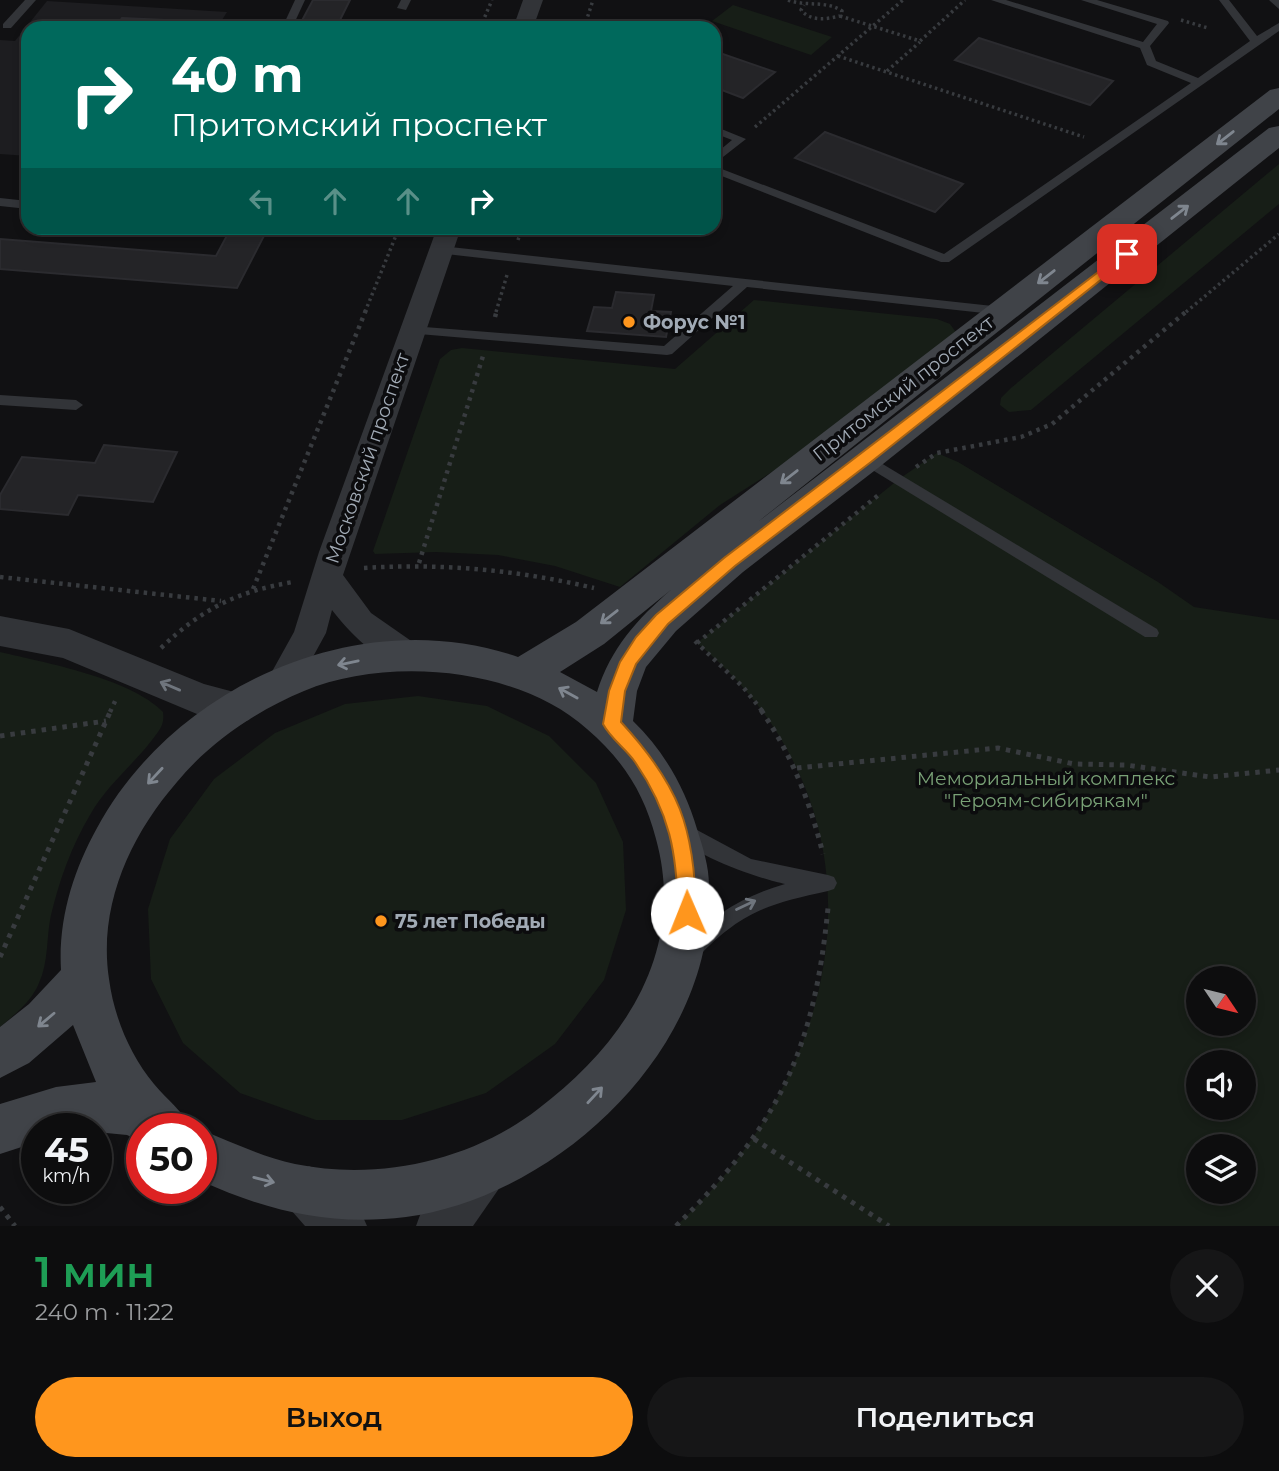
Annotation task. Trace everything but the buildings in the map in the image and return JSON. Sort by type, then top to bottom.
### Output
[{"type":"main road","name":"Притомский проспект","points":[[523,673],[590,633],[1279,96]]},
{"type":"main road","name":"Притомский проспект","points":[[612,724],[617,691],[628,662],[642,641],[662,620],[730,562],[866,459],[1279,134]]},
{"type":"main road","points":[[150,1113],[114,1069],[95,1024],[84,978],[85,928],[96,876],[119,825],[149,781],[187,743],[235,708],[320,669],[406,654],[483,662],[523,673],[556,686],[584,702],[612,724],[640,755],[661,788],[678,827],[686,868],[687,913],[677,965],[657,1012],[628,1058],[590,1102],[543,1139],[480,1172],[418,1189],[365,1195],[325,1209],[217,1162]]},
{"type":"main road","points":[[0,1055],[54,1014],[84,978]]},
{"type":"main road","points":[[0,1129],[59,1111],[101,1105],[124,1108],[136,1113]]},
{"type":"street","points":[[526,21],[533,0]]},
{"type":"street","name":"Московский проспект","points":[[280,686],[310,633],[312,578],[412,330],[445,239]]},
{"type":"street","points":[[312,578],[344,604],[361,625],[406,654]]},
{"type":"street","points":[[0,631],[69,644],[197,698],[235,708]]},
{"type":"street","points":[[442,1226],[480,1172]]},
{"type":"lane","points":[[7,26],[31,0]]},
{"type":"lane","points":[[290,21],[300,0]]},
{"type":"lane","points":[[996,0],[1145,46]]},
{"type":"lane","points":[[1086,0],[1164,23],[1145,46]]},
{"type":"lane","points":[[1224,0],[1256,42]]},
{"type":"lane","points":[[1274,0],[1279,6]]},
{"type":"lane","points":[[721,172],[945,259],[1279,26]]},
{"type":"lane","points":[[1145,46],[1151,63],[1199,82]]},
{"type":"lane","points":[[721,132],[740,139]]},
{"type":"lane","points":[[721,155],[740,139]]},
{"type":"lane","points":[[0,202],[21,204]]},
{"type":"lane","points":[[445,239],[512,258],[1002,311]]},
{"type":"lane","points":[[412,330],[667,351],[743,284]]},
{"type":"lane","points":[[0,400],[76,405]]},
{"type":"lane","points":[[866,459],[1151,633]]},
{"type":"lane","points":[[677,965],[714,926],[740,907],[768,895],[828,883],[767,873],[743,866],[719,855],[678,827]]},
{"type":"path","points":[[483,21],[492,0]]},
{"type":"path","points":[[586,21],[593,0]]},
{"type":"path","points":[[788,0],[804,5],[821,0],[831,2],[842,10],[840,16]]},
{"type":"path","points":[[740,139],[903,0]]},
{"type":"path","points":[[887,72],[965,0]]},
{"type":"path","points":[[804,5],[801,10],[812,19],[823,20],[840,16],[920,41]]},
{"type":"path","points":[[838,56],[1109,145]]},
{"type":"path","points":[[697,643],[898,479],[937,453],[1021,438],[1052,425],[1279,233]]},
{"type":"path","points":[[253,589],[396,235]]},
{"type":"path","points":[[419,563],[520,235]]},
{"type":"path","points":[[364,568],[419,563],[507,569],[597,589]]},
{"type":"path","points":[[0,577],[220,601]]},
{"type":"path","points":[[154,654],[189,620],[220,601],[253,589],[312,578]]},
{"type":"path","points":[[688,635],[721,663],[750,694],[776,729],[797,768],[813,810],[823,854]]},
{"type":"path","points":[[0,957],[122,687]]},
{"type":"path","points":[[0,736],[107,720]]},
{"type":"path","points":[[797,768],[998,748],[1074,764],[1126,765],[1210,777],[1279,770]]},
{"type":"path","points":[[676,1226],[706,1199],[754,1139],[777,1103],[796,1063],[814,1010],[826,951],[828,902]]},
{"type":"path","points":[[754,1139],[889,1226]]},
{"type":"path","points":[[0,1207],[15,1226]]},
{"type":"shaded area","points":[[47,1],[227,12],[221,21],[31,21]]},
{"type":"shaded area","points":[[21,34],[21,156],[0,154],[0,40],[15,41]]},
{"type":"green space","points":[[733,5],[832,37],[811,55],[721,24],[721,21],[712,21]]},
{"type":"green space","points":[[1279,164],[1279,204],[1031,410],[1009,412],[1000,405],[1001,398],[1011,388]]},
{"type":"green space","points":[[754,300],[937,319],[950,324],[955,331],[954,337],[792,459],[720,505],[620,587],[555,566],[498,555],[436,552],[375,554],[373,551],[440,359],[451,350],[462,348],[675,369]]},
{"type":"green space","name":"Мемориальный комплекс \"Героям-сибирякам\"","points":[[937,453],[958,462],[1158,582],[1194,607],[1279,620],[1279,1226],[676,1226],[736,1161],[782,1090],[812,1014],[827,936],[824,857],[802,781],[760,709],[697,643],[899,479]]},
{"type":"green space","points":[[0,652],[109,681],[148,700],[163,712],[163,718],[158,732],[97,803],[77,838],[54,902],[39,983],[27,1002],[0,1027]]},
{"type":"green space","points":[[418,696],[487,706],[549,736],[596,783],[623,842],[626,910],[604,980],[555,1044],[486,1093],[402,1120],[316,1120],[240,1093],[183,1043],[151,979],[148,909],[170,839],[214,779],[275,733],[345,704]]},
{"type":"place","name":"Форус №1","points":[[629,322]]},
{"type":"place","name":"75 лет Победы","points":[[381,921]]},
{"type":"route","points":[[687,913],[686,868],[678,827],[661,788],[640,755],[612,724],[617,691],[628,662],[642,641],[662,620],[730,562],[1127,254]]}]
